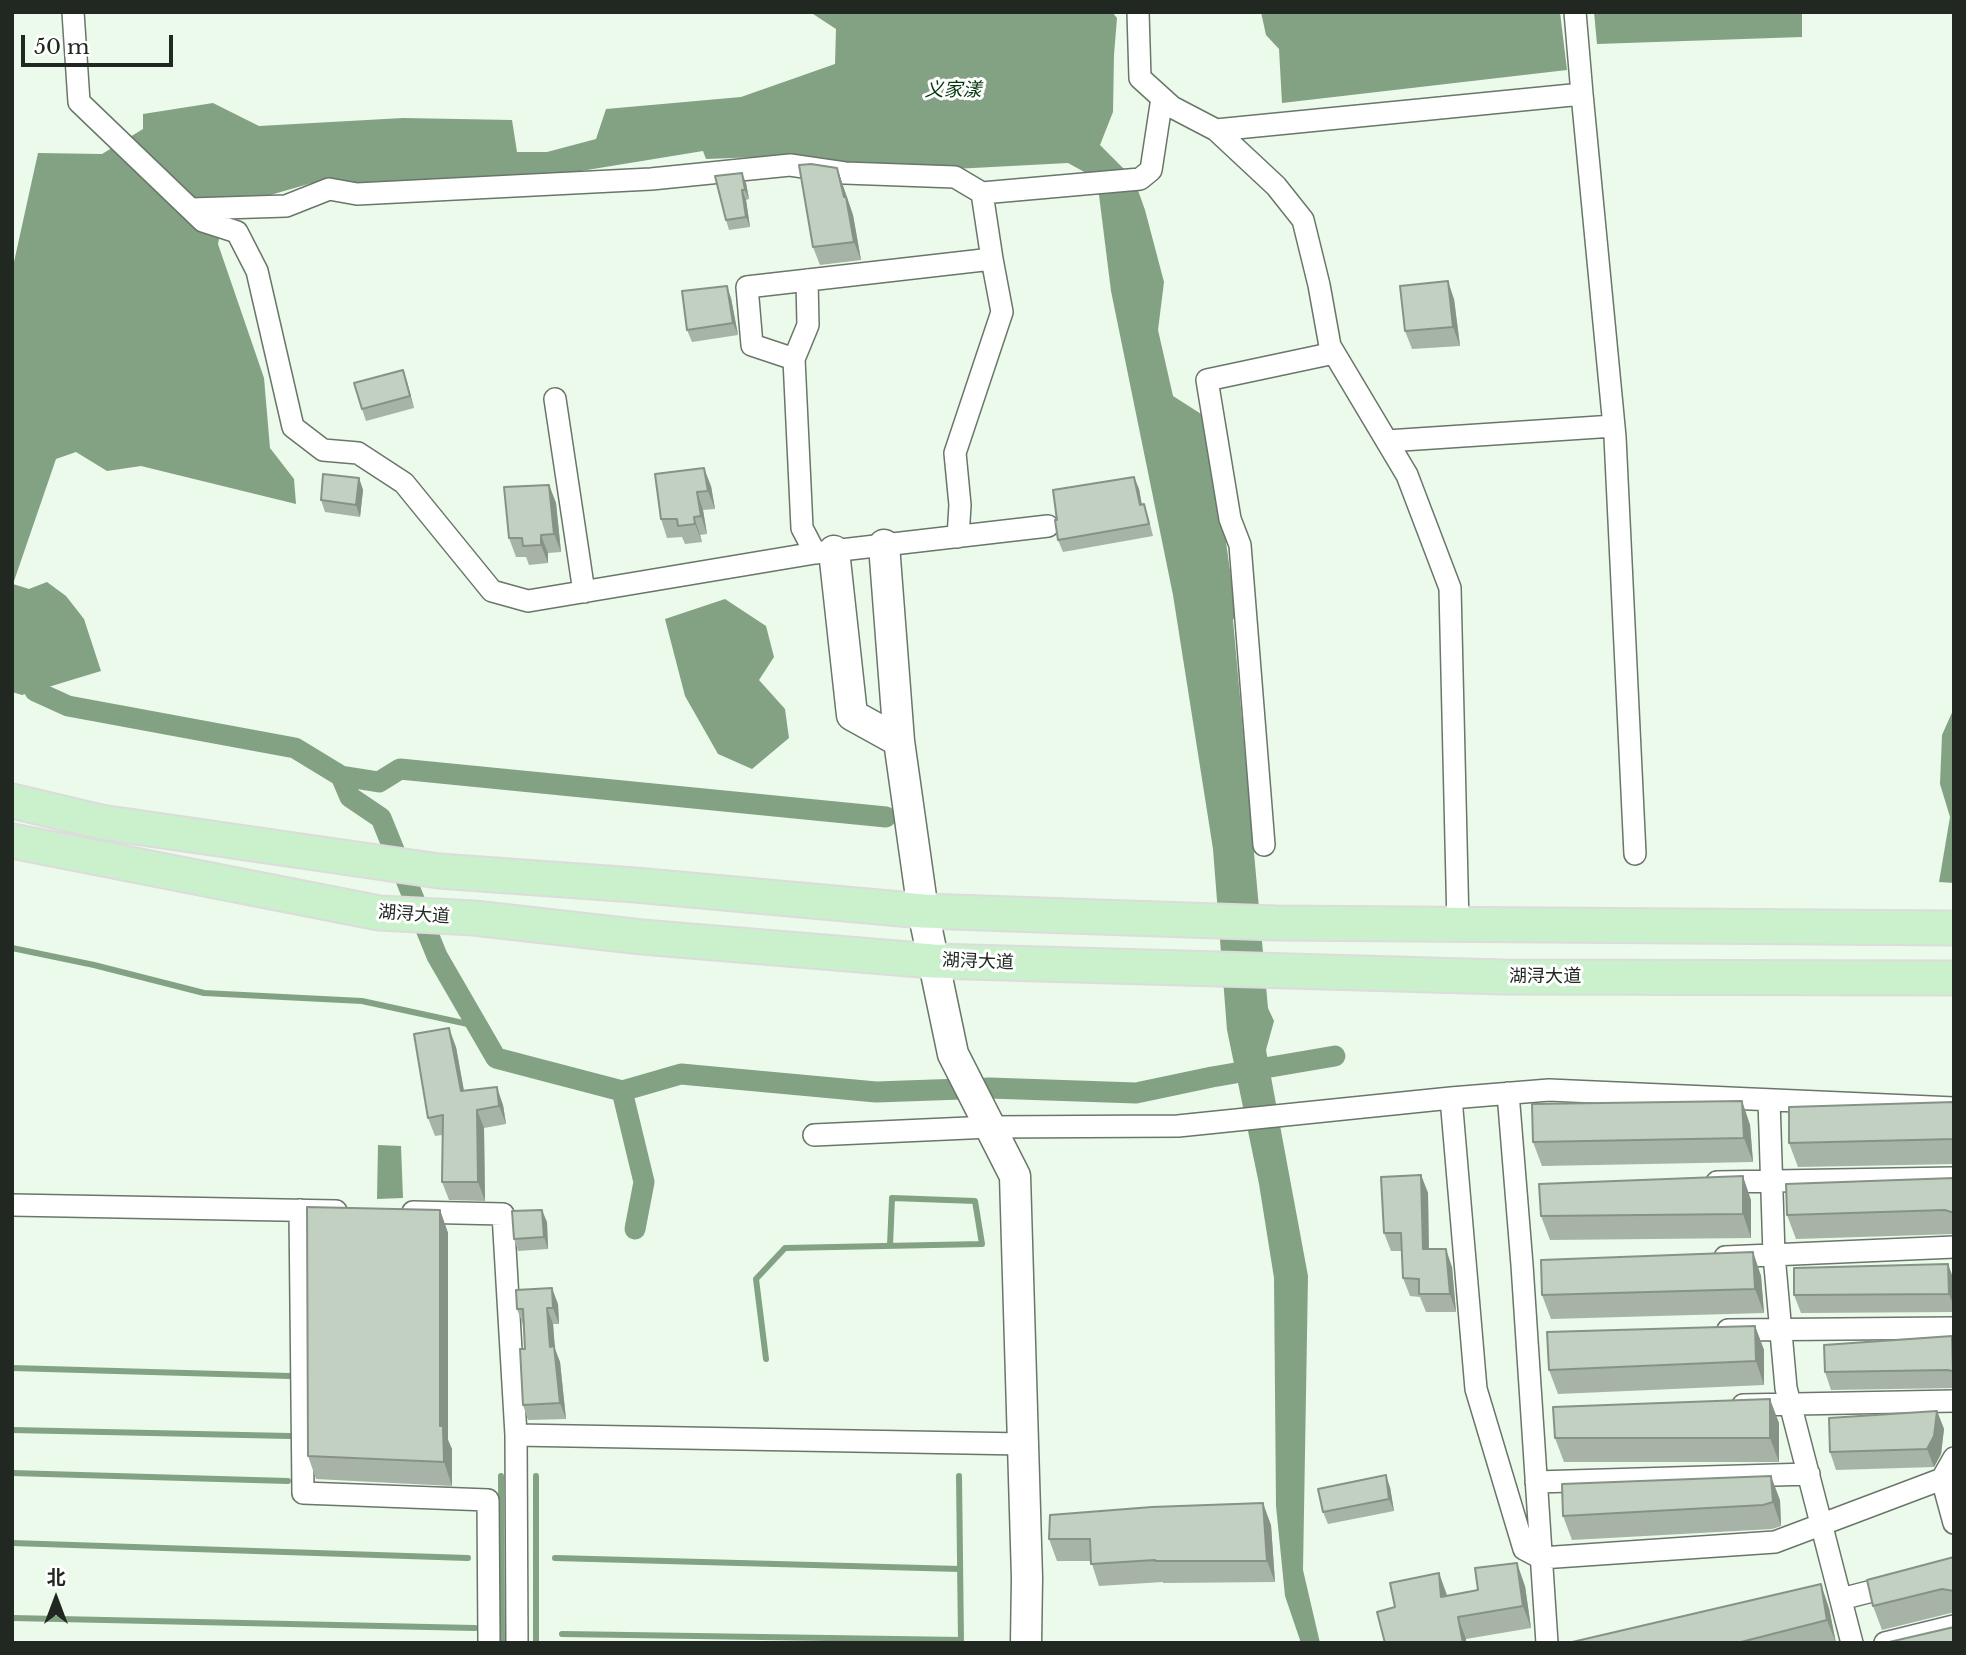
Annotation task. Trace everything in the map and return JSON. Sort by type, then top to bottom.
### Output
[{"type":"main road","points":[[12,802],[101,822],[439,871],[635,885],[923,911],[1176,921],[1954,928]]},
{"type":"main road","name":"湖浔大道","points":[[12,841],[379,914],[474,919],[642,937],[933,961],[1503,977],[1954,978]]},
{"type":"street","points":[[73,12],[79,102],[203,221],[237,232],[257,271],[293,427],[323,450],[358,453],[404,483],[492,591],[528,601],[825,552],[1048,526]]},
{"type":"street","points":[[1138,12],[1140,78],[1172,107],[1216,131],[1276,186],[1303,220],[1319,285],[1329,346],[1407,475],[1450,588],[1458,925]]},
{"type":"street","points":[[1574,12],[1614,426],[1635,855]]},
{"type":"street","points":[[1216,131],[1582,94]]},
{"type":"street","points":[[191,209],[286,206],[329,190],[358,194],[651,179],[790,165],[845,173],[955,177],[982,193],[1140,179],[1151,170],[1162,98]]},
{"type":"street","points":[[958,537],[960,505],[955,453],[1002,313],[982,193]]},
{"type":"street","points":[[794,359],[752,345],[747,287],[992,259]]},
{"type":"street","points":[[807,280],[808,325],[794,359],[802,528],[825,552],[852,715],[899,741]]},
{"type":"street","points":[[1264,845],[1240,545],[1230,519],[1207,380],[1334,353]]},
{"type":"street","points":[[555,400],[584,592]]},
{"type":"street","points":[[1387,441],[1614,426]]},
{"type":"street","points":[[884,545],[899,741],[923,911],[933,961],[953,1054],[1014,1176],[1027,1578],[1026,1643]]},
{"type":"street","points":[[814,1135],[990,1127],[1178,1126],[1549,1090],[1954,1108]]},
{"type":"street","points":[[1508,1093],[1522,1185],[1529,1265],[1538,1408],[1536,1482],[1547,1643]]},
{"type":"street","points":[[1451,1098],[1476,1389],[1524,1549],[1541,1558],[1775,1542],[1942,1479],[1954,1458]]},
{"type":"street","points":[[1769,1100],[1774,1255],[1786,1388],[1852,1643]]},
{"type":"street","points":[[1691,1183],[1954,1178]]},
{"type":"street","points":[[12,1205],[354,1211]]},
{"type":"street","points":[[300,1210],[303,1493],[488,1500],[489,1643]]},
{"type":"street","points":[[394,1212],[503,1214],[516,1434],[517,1643]]},
{"type":"street","points":[[1708,1257],[1954,1247]]},
{"type":"street","points":[[1714,1330],[1954,1328]]},
{"type":"street","points":[[1722,1405],[1954,1401]]},
{"type":"street","points":[[516,1434],[1023,1444]]},
{"type":"street","points":[[1536,1482],[1809,1474]]},
{"type":"street","points":[[1942,1479],[1954,1523]]},
{"type":"street","points":[[1841,1599],[1954,1570]]},
{"type":"street","points":[[1885,1643],[1954,1626]]},
{"type":"water","name":"义家漾","points":[[810,12],[1112,12],[1117,18],[1113,112],[1100,145],[1134,179],[1145,210],[1164,282],[1158,330],[1173,396],[1209,419],[1236,614],[1233,620],[1268,1008],[1274,1021],[1266,1050],[1308,1276],[1303,1570],[1320,1643],[1301,1643],[1285,1596],[1276,1506],[1274,1278],[1259,1184],[1227,1030],[1213,849],[1173,595],[1111,291],[1097,179],[1068,163],[954,169],[872,167],[786,156],[706,159],[703,151],[544,177],[396,184],[312,183],[225,208],[218,244],[264,378],[270,448],[294,479],[296,504],[141,466],[107,471],[76,452],[56,459],[13,584],[29,589],[47,582],[66,596],[84,619],[101,671],[22,695],[12,692],[12,271],[38,153],[102,154],[143,129],[143,114],[213,103],[259,126],[403,118],[512,120],[517,152],[547,152],[596,139],[606,109],[741,97],[835,64],[836,29]]},
{"type":"water","points":[[1261,12],[1560,12],[1567,70],[1282,103],[1279,49],[1266,35]]},
{"type":"water","points":[[1594,12],[1802,12],[1802,37],[1597,44]]},
{"type":"water","points":[[725,599],[766,626],[774,657],[759,680],[785,709],[789,738],[752,769],[718,754],[685,696],[665,619]]},
{"type":"water","points":[[1954,708],[1954,883],[1939,882],[1950,817],[1940,784],[1942,735]]},
{"type":"water","points":[[378,1145],[401,1146],[403,1198],[377,1199]]},
{"type":"building","points":[[799,165],[837,168],[846,197],[854,242],[813,247]]},
{"type":"building","points":[[742,173],[746,217],[726,220],[715,176]]},
{"type":"building","points":[[1448,281],[1453,327],[1405,331],[1400,286]]},
{"type":"building","points":[[727,286],[733,323],[687,330],[682,291]]},
{"type":"building","points":[[403,370],[410,396],[362,409],[354,383]]},
{"type":"building","points":[[704,468],[708,491],[697,492],[701,516],[694,517],[695,524],[678,526],[677,519],[661,519],[655,474]]},
{"type":"building","points":[[323,474],[359,478],[356,505],[321,500]]},
{"type":"building","points":[[1134,477],[1140,505],[1144,504],[1149,524],[1058,540],[1053,490]]},
{"type":"building","points":[[549,485],[554,534],[541,535],[541,545],[523,546],[522,538],[509,538],[504,487]]},
{"type":"building","points":[[449,1028],[461,1091],[497,1087],[499,1106],[477,1110],[478,1182],[442,1182],[443,1115],[428,1118],[414,1034]]},
{"type":"building","points":[[1742,1101],[1744,1138],[1533,1142],[1532,1104]]},
{"type":"building","points":[[1954,1102],[1954,1139],[1789,1143],[1789,1107]]},
{"type":"building","points":[[1421,1175],[1423,1249],[1446,1249],[1450,1294],[1419,1294],[1419,1279],[1403,1278],[1401,1233],[1384,1233],[1381,1177]]},
{"type":"building","points":[[1743,1176],[1743,1214],[1541,1216],[1539,1184]]},
{"type":"building","points":[[1954,1178],[1954,1213],[1945,1210],[1787,1215],[1786,1184]]},
{"type":"building","points":[[307,1207],[440,1210],[440,1426],[443,1426],[444,1462],[308,1456]]},
{"type":"building","points":[[542,1210],[544,1237],[514,1239],[512,1211]]},
{"type":"building","points":[[1753,1252],[1755,1289],[1542,1295],[1541,1260]]},
{"type":"building","points":[[1948,1264],[1949,1294],[1794,1295],[1794,1268]]},
{"type":"building","points":[[552,1288],[553,1308],[547,1308],[550,1347],[554,1346],[560,1403],[523,1405],[520,1349],[525,1349],[523,1309],[517,1309],[516,1290]]},
{"type":"building","points":[[1755,1326],[1756,1361],[1549,1370],[1547,1332]]},
{"type":"building","points":[[1952,1336],[1953,1371],[1825,1372],[1824,1345]]},
{"type":"building","points":[[1770,1399],[1770,1438],[1555,1438],[1553,1407]]},
{"type":"building","points":[[1937,1411],[1934,1436],[1927,1449],[1830,1452],[1829,1418]]},
{"type":"building","points":[[1386,1475],[1389,1499],[1323,1512],[1318,1489]]},
{"type":"building","points":[[1771,1476],[1773,1502],[1763,1505],[1563,1516],[1562,1484]]},
{"type":"building","points":[[1263,1503],[1267,1561],[1155,1560],[1091,1564],[1090,1539],[1049,1539],[1050,1515],[1152,1507]]},
{"type":"building","points":[[1954,1557],[1954,1591],[1942,1589],[1873,1606],[1867,1580]]},
{"type":"building","points":[[1517,1563],[1523,1606],[1458,1617],[1463,1643],[1385,1643],[1377,1612],[1395,1607],[1390,1583],[1439,1573],[1441,1597],[1478,1590],[1475,1568]]},
{"type":"building","points":[[1821,1584],[1827,1620],[1737,1643],[1568,1643]]},
{"type":"building","points":[[1954,1627],[1954,1643],[1885,1643]]},
{"type":"waterway","points":[[35,691],[68,706],[295,748],[341,776],[350,797],[381,818],[437,956],[496,1058],[622,1091],[644,1182],[635,1229]]},
{"type":"waterway","points":[[341,776],[379,782],[400,769],[886,817]]},
{"type":"waterway","points":[[12,948],[94,965],[204,993],[362,1001],[477,1026]]},
{"type":"waterway","points":[[622,1091],[681,1074],[876,1092],[990,1088],[1136,1093],[1335,1056]]},
{"type":"waterway","points":[[766,1359],[756,1279],[785,1248],[982,1244],[975,1201],[892,1198],[890,1246]]},
{"type":"waterway","points":[[12,1368],[290,1376]]},
{"type":"waterway","points":[[12,1430],[290,1436]]},
{"type":"waterway","points":[[12,1473],[288,1481]]},
{"type":"waterway","points":[[501,1476],[502,1643]]},
{"type":"waterway","points":[[536,1476],[536,1643]]},
{"type":"waterway","points":[[959,1476],[961,1642]]},
{"type":"waterway","points":[[12,1543],[468,1558]]},
{"type":"waterway","points":[[555,1558],[960,1569]]},
{"type":"waterway","points":[[12,1618],[475,1628]]},
{"type":"waterway","points":[[562,1634],[961,1640]]}]
